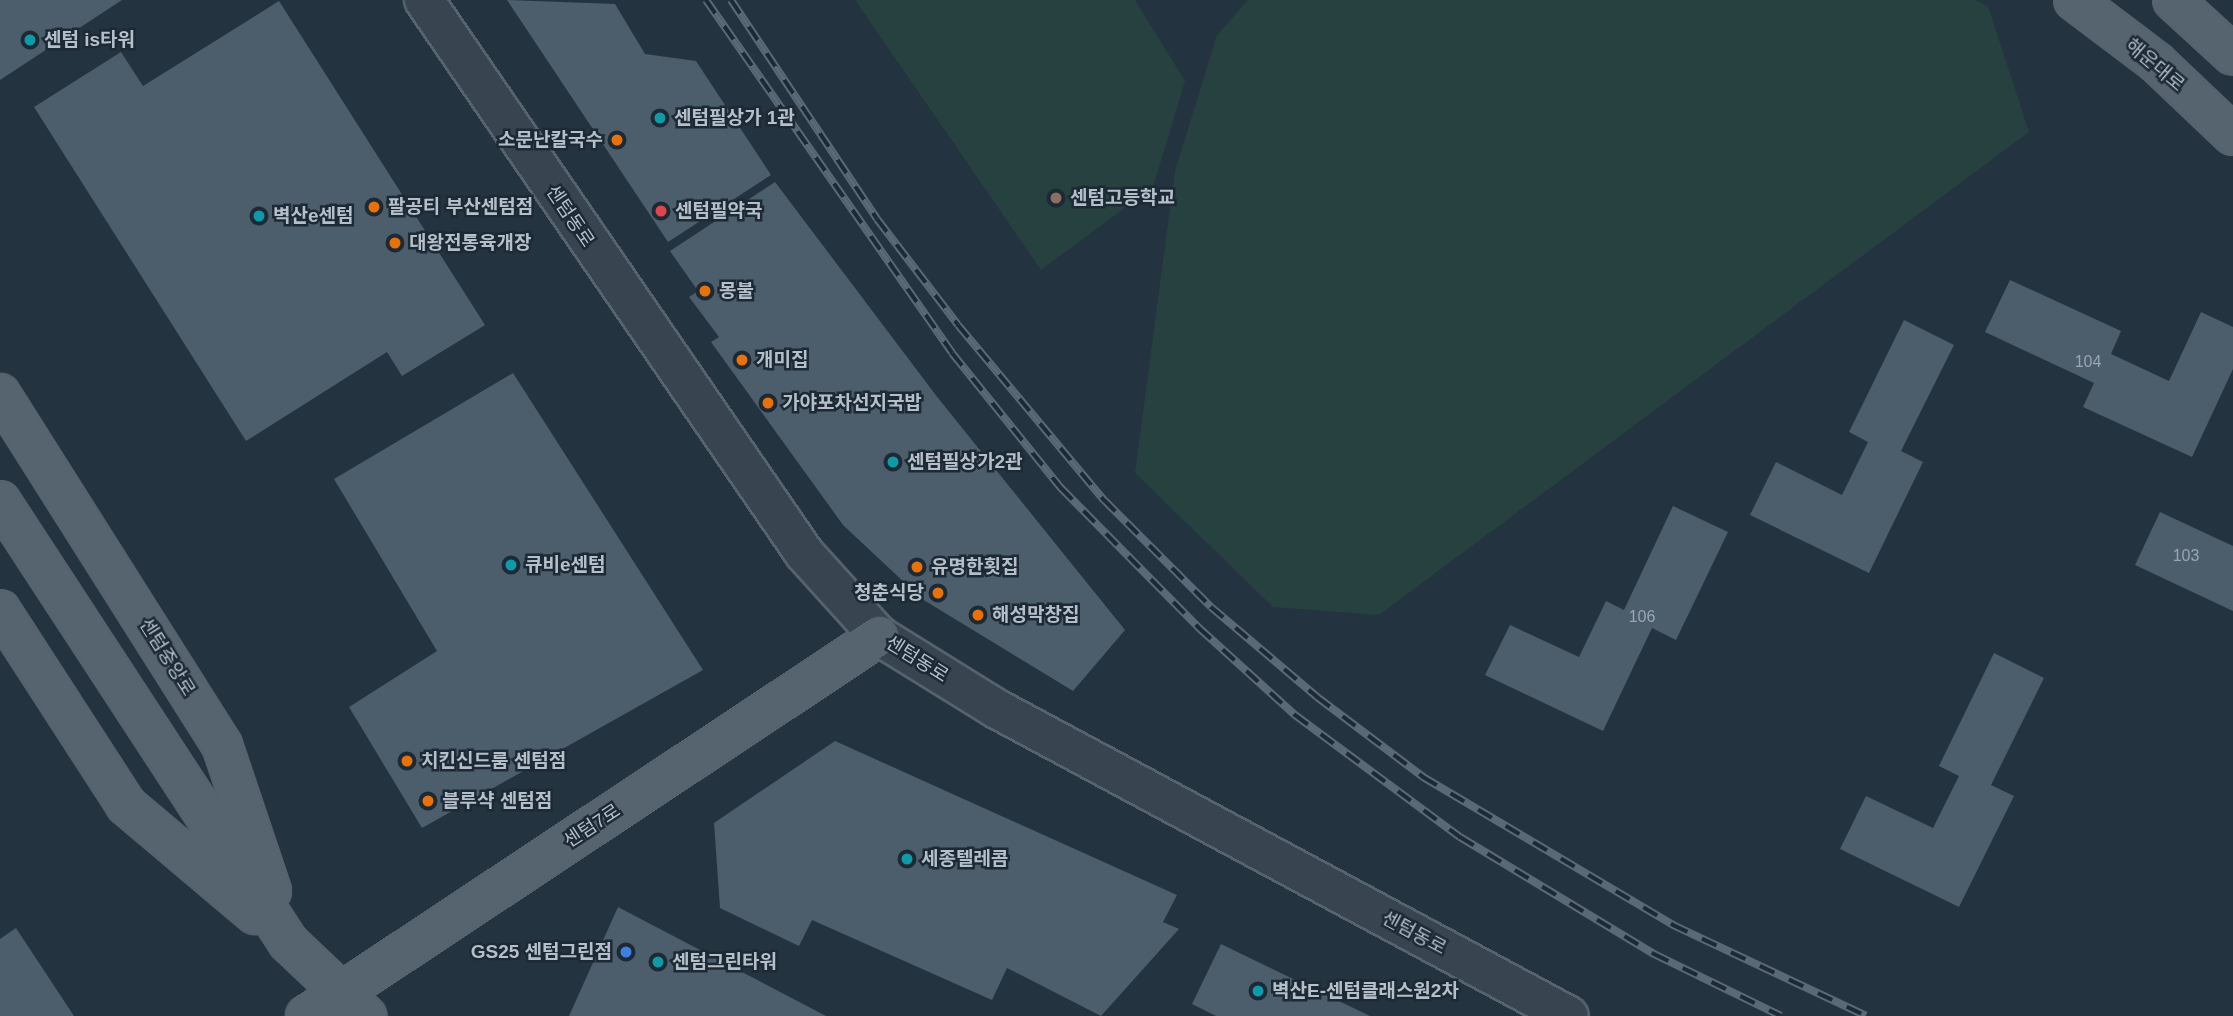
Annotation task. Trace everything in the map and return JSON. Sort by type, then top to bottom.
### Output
[{"type":"main road","name":"해운대로","points":[[2074,0],[2156,62],[2233,135]]},
{"type":"main road","points":[[2173,0],[2233,55]]},
{"type":"main road","name":"센텀중앙로","points":[[0,394],[222,745],[288,942]]},
{"type":"main road","name":"센텀중앙로","points":[[0,501],[288,942]]},
{"type":"main road","name":"센텀중앙로","points":[[0,610],[127,805],[288,942],[353,1004]]},
{"type":"main road","name":"센텀7로","points":[[306,1016],[353,1004],[880,636]]},
{"type":"street","name":"센텀동로","points":[[424,0],[804,554],[880,636],[995,708],[1569,1016]]},
{"type":"green space","name":"센텀고등학교","points":[[855,0],[1135,0],[1185,81],[1153,187],[1041,270]]},
{"type":"green space","points":[[1248,0],[1975,0],[1988,6],[2029,132],[1379,615],[1273,607],[1135,473],[1175,171],[1217,35]]},
{"type":"building","name":"센텀 is타워","points":[[0,0],[122,0],[0,80]]},
{"type":"building","name":"센텀필상가 1관","points":[[507,0],[615,4],[645,54],[696,61],[771,175],[668,242]]},
{"type":"building","name":"벽산e센텀","points":[[279,1],[485,325],[402,376],[387,352],[246,441],[34,107],[121,52],[143,86]]},
{"type":"building","name":"센텀필상가2관","points":[[775,182],[938,398],[1125,630],[1073,691],[922,599],[843,525],[711,342],[719,337],[689,297],[698,291],[670,251]]},
{"type":"building","points":[[2010,280],[2121,331],[2111,354],[2169,381],[2201,312],[2233,327],[2233,369],[2192,457],[2083,407],[2094,383],[1985,332]]},
{"type":"building","points":[[1904,320],[1954,345],[1901,451],[1923,462],[1869,573],[1750,515],[1776,462],[1842,495],[1868,442],[1849,432]]},
{"type":"building","name":"큐비e센텀","points":[[513,373],[703,670],[422,828],[349,707],[437,651],[334,479]]},
{"type":"building","points":[[1673,506],[1728,532],[1676,640],[1652,628],[1603,731],[1485,675],[1510,625],[1579,657],[1606,601],[1624,610]]},
{"type":"building","points":[[2160,512],[2233,546],[2233,611],[2135,565]]},
{"type":"building","points":[[1994,653],[2044,678],[1991,785],[2014,796],[1959,907],[1840,849],[1866,796],[1933,828],[1959,776],[1939,766]]},
{"type":"building","name":"세종텔레콤","points":[[835,741],[1177,895],[1163,922],[1179,929],[1101,1016],[1007,968],[992,1000],[812,920],[799,946],[720,908],[714,823]]},
{"type":"building","name":"센텀그린타워","points":[[618,907],[826,1016],[569,1016]]},
{"type":"building","points":[[16,928],[74,1016],[0,1016],[0,939]]},
{"type":"building","name":"벽산E-센텀클래스원2차","points":[[1221,944],[1370,1016],[1216,1016],[1192,1004]]},
{"type":"railway","points":[[706,0],[952,353],[1061,488],[1199,628],[1295,715],[1460,837],[1654,954],[1781,1016]]},
{"type":"railway","points":[[731,0],[877,219],[958,325],[1104,500],[1211,607],[1317,697],[1423,777],[1673,925],[1866,1016]]},
{"type":"place","name":"센텀 is타워","points":[[30,40]]},
{"type":"place","name":"센텀필상가 1관","points":[[660,118]]},
{"type":"place","name":"소문난칼국수","points":[[617,140]]},
{"type":"place","name":"센텀고등학교","points":[[1056,198]]},
{"type":"place","name":"팔공티 부산센텀점","points":[[374,207]]},
{"type":"place","name":"센텀필약국","points":[[661,211]]},
{"type":"place","name":"벽산e센텀","points":[[259,216]]},
{"type":"place","name":"대왕전통육개장","points":[[395,243]]},
{"type":"place","name":"몽불","points":[[705,291]]},
{"type":"place","name":"개미집","points":[[742,360]]},
{"type":"place","name":"가야포차선지국밥","points":[[768,403]]},
{"type":"place","name":"센텀필상가2관","points":[[893,462]]},
{"type":"place","name":"큐비e센텀","points":[[511,565]]},
{"type":"place","name":"유명한횟집","points":[[917,567]]},
{"type":"place","name":"청춘식당","points":[[938,593]]},
{"type":"place","name":"해성막창집","points":[[978,615]]},
{"type":"place","name":"치킨신드룸 센텀점","points":[[407,761]]},
{"type":"place","name":"블루샥 센텀점","points":[[428,801]]},
{"type":"place","name":"세종텔레콤","points":[[907,859]]},
{"type":"place","name":"GS25 센텀그린점","points":[[626,952]]},
{"type":"place","name":"센텀그린타워","points":[[658,962]]},
{"type":"place","name":"벽산E-센텀클래스원2차","points":[[1258,991]]}]
